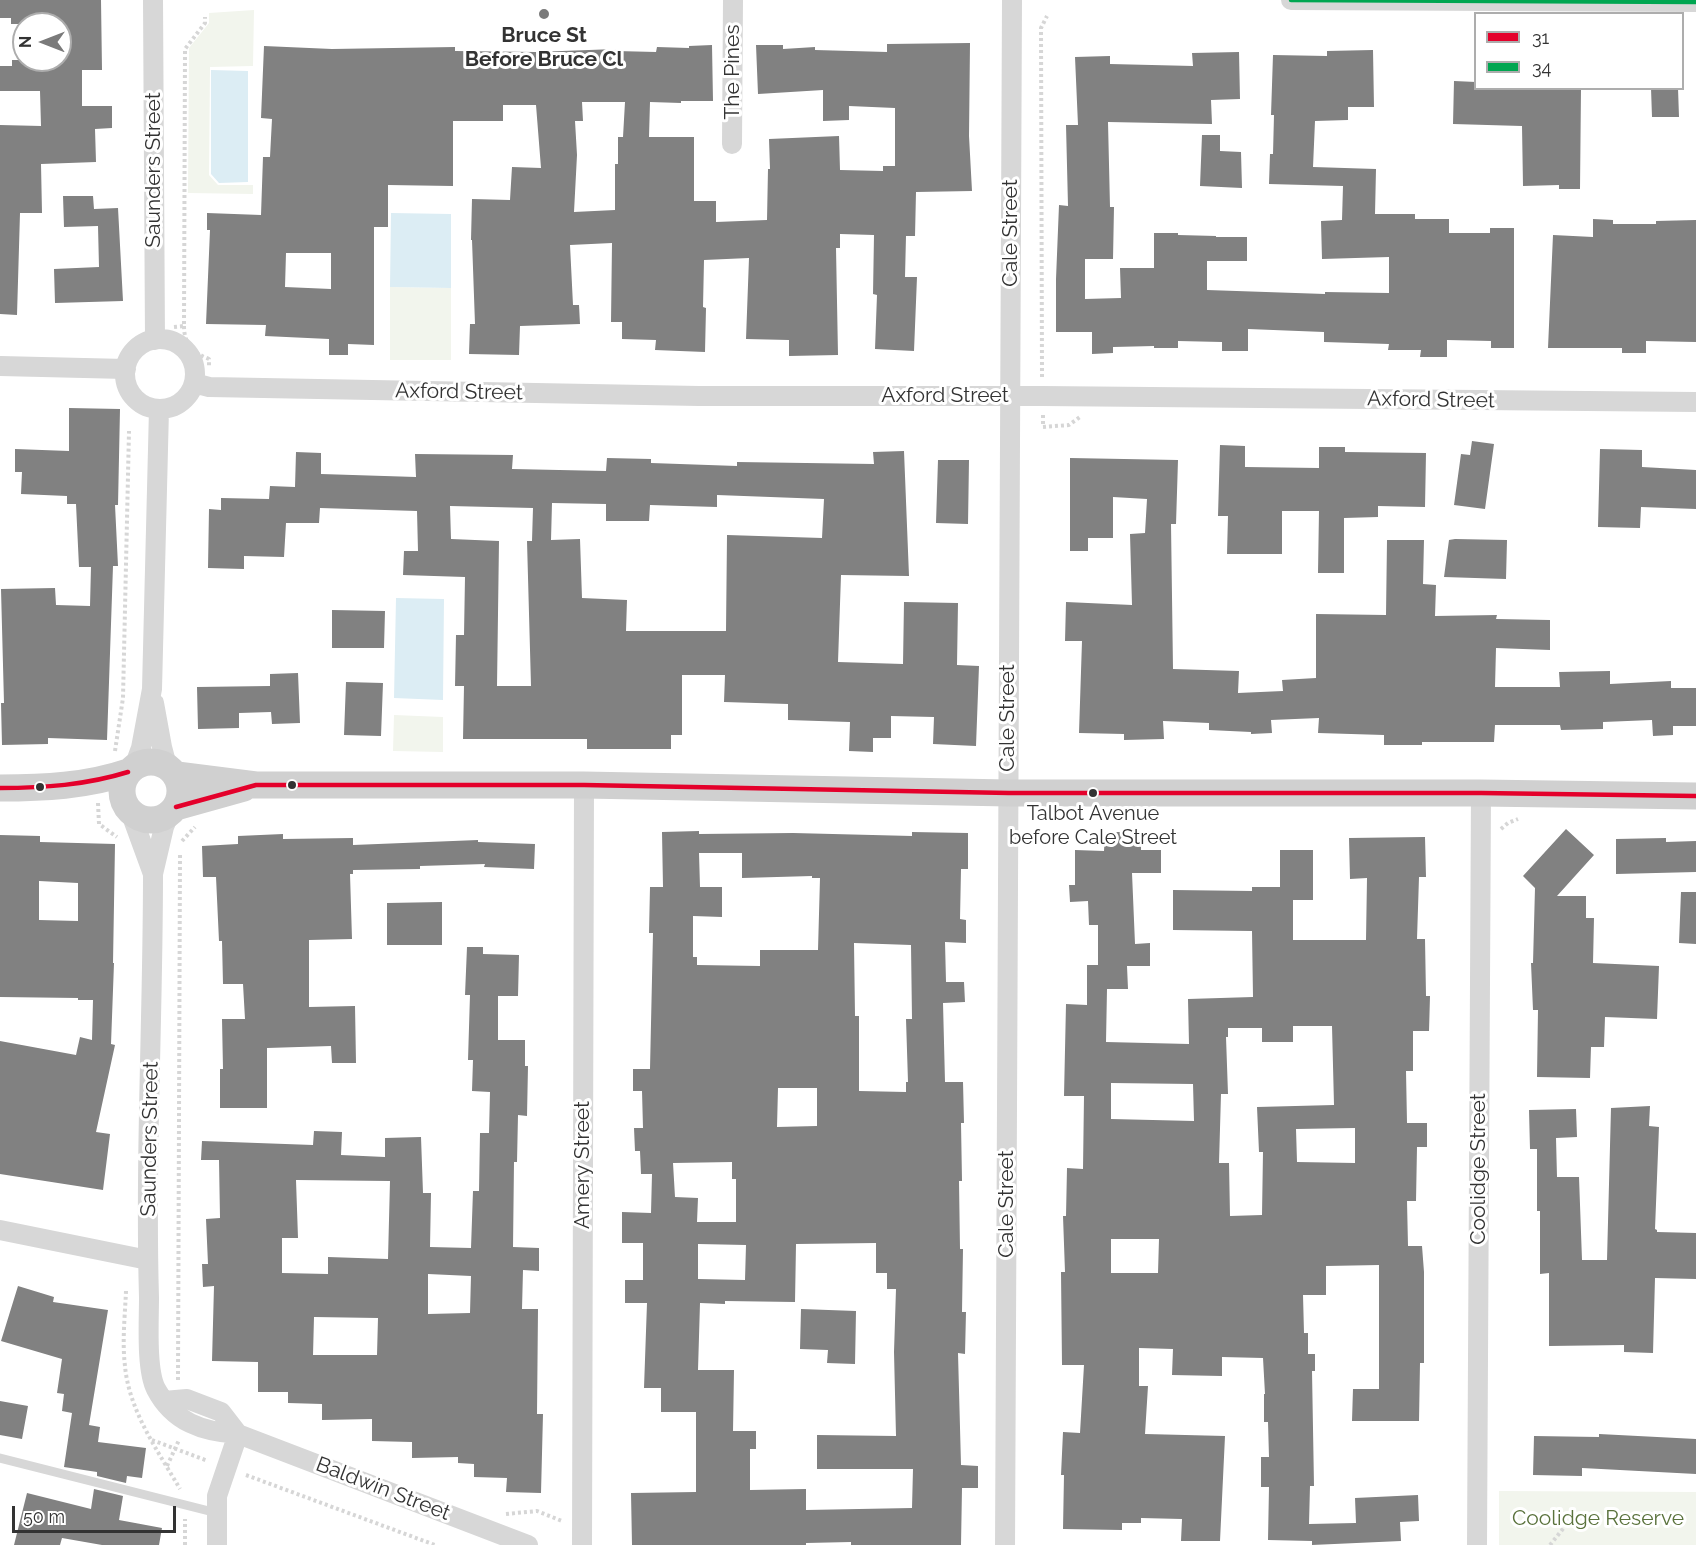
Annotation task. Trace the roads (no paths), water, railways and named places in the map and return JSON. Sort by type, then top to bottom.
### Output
[{"type":"street","name":"Saunders Street","points":[[153,0],[154,334]]},
{"type":"street","name":"The Pines","points":[[732,144],[733,0]]},
{"type":"street","name":"Cale Street","points":[[1005,1545],[1008,651],[1012,427],[1010,396],[1012,0]]},
{"type":"street","points":[[1291,0],[1696,2]]},
{"type":"street","points":[[154,334],[184,349],[192,359],[195,371],[194,383],[186,398],[177,405],[165,410],[147,407],[135,399],[128,389],[126,369],[131,354],[154,334]]},
{"type":"street","points":[[0,366],[126,369]]},
{"type":"street","name":"Axford Street","points":[[194,383],[209,387],[687,396],[1042,396],[1696,402]]},
{"type":"street","points":[[159,409],[152,689],[162,747],[181,790],[172,811]]},
{"type":"street","points":[[127,806],[122,787],[152,689]]},
{"type":"street","points":[[97,789],[130,759],[154,761],[172,771],[256,785],[584,785],[1008,793],[1480,793],[1696,796]]},
{"type":"street","points":[[0,788],[97,789],[127,806],[144,819],[161,819],[172,811],[256,785]]},
{"type":"street","name":"Amery Street","points":[[582,1537],[584,785]]},
{"type":"street","name":"Coolidge Street","points":[[1477,1545],[1480,793]]},
{"type":"street","name":"Saunders Street","points":[[127,806],[153,874]]},
{"type":"street","name":"Saunders Street","points":[[172,811],[164,827],[153,874],[148,1260],[150,1367],[155,1387],[180,1420],[215,1433],[238,1434]]},
{"type":"street","points":[[0,1230],[148,1260]]},
{"type":"street","points":[[216,1545],[217,1496],[238,1434]]},
{"type":"street","name":"Baldwin Street","points":[[238,1434],[528,1545]]},
{"type":"lane","points":[[0,1458],[217,1513]]},
{"type":"place","name":"Bruce St Before Bruce Cl","points":[[544,14]]},
{"type":"place","name":"Talbot Avenue before Cale Street","points":[[1093,793]]},
{"type":"park label","name":"Coolidge Reserve","points":[[1598,1519]]}]
